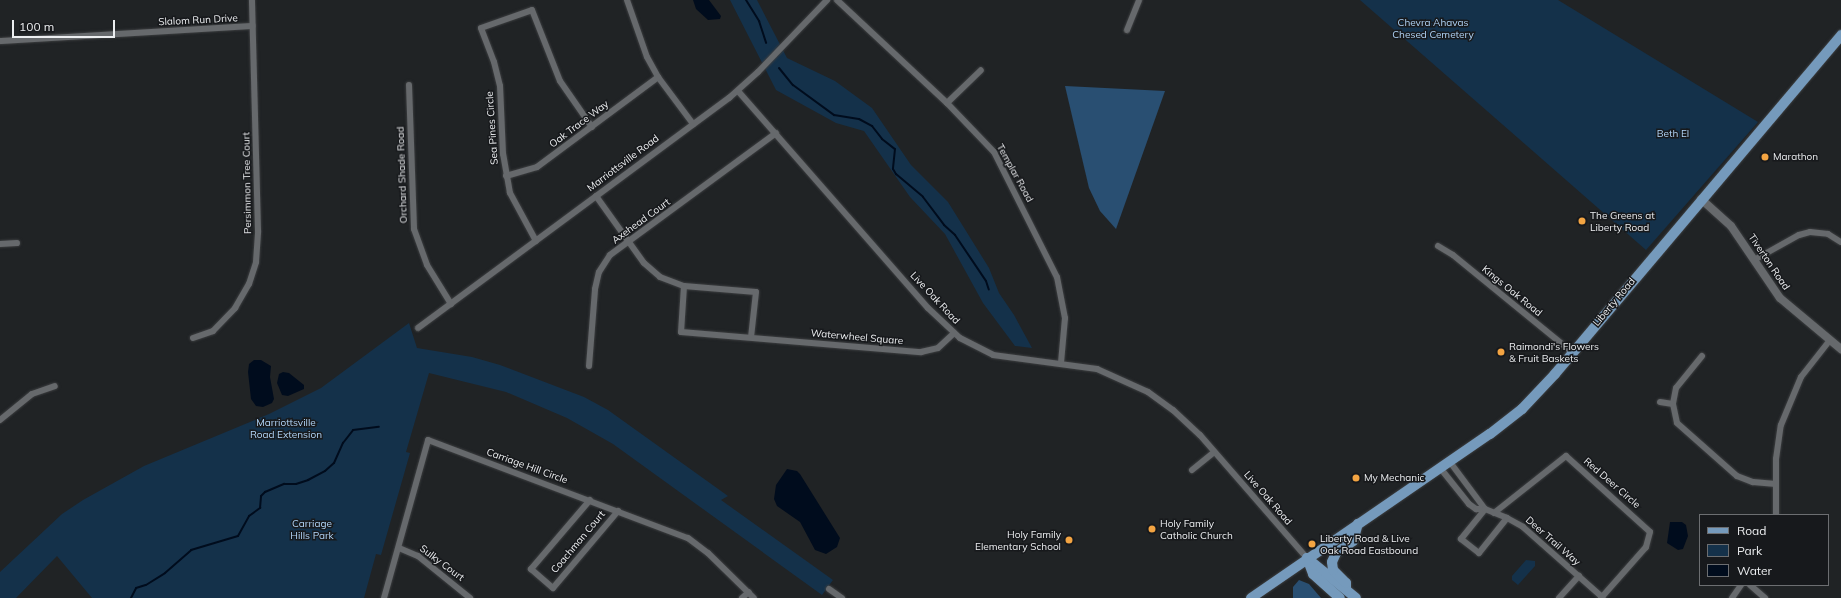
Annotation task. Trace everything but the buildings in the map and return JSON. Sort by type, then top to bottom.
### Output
[{"type":"main road","name":"Liberty Road","points":[[1251,598],[1450,462],[1518,412],[1572,352],[1841,35]]},
{"type":"main road","points":[[1346,589],[1346,583],[1333,570],[1332,562],[1336,553],[1353,540],[1358,524]]},
{"type":"main road","points":[[1308,558],[1356,598]]},
{"type":"main road","points":[[1308,558],[1313,574],[1340,598]]},
{"type":"street","name":"Persimmon Tree Court","points":[[193,338],[213,331],[234,308],[249,284],[256,262],[258,232],[252,0]]},
{"type":"street","points":[[626,0],[647,57],[658,77],[693,124]]},
{"type":"street","name":"Marriottsville Road","points":[[418,328],[738,91],[827,0]]},
{"type":"street","name":"Templar Road","points":[[837,0],[947,103],[994,152],[1057,277],[1065,318],[1061,363]]},
{"type":"street","points":[[1127,30],[1139,0]]},
{"type":"street","name":"Sea Pines Circle","points":[[536,241],[518,212],[506,176],[500,86],[494,62],[481,28],[532,10],[560,81],[592,127]]},
{"type":"street","name":"Slalom Run Drive","points":[[0,41],[253,26]]},
{"type":"street","points":[[947,103],[981,70]]},
{"type":"street","name":"Oak Trace Way","points":[[506,176],[537,167],[658,77]]},
{"type":"street","name":"Orchard Shade Road","points":[[409,85],[414,229],[427,266],[451,304]]},
{"type":"street","name":"Live Oak Road","points":[[738,91],[928,308],[954,333],[975,348],[993,355],[1097,369],[1148,392],[1185,420],[1308,558]]},
{"type":"street","name":"Axehead Court","points":[[589,366],[595,289],[599,272],[610,255],[776,133]]},
{"type":"street","points":[[596,196],[644,263],[660,277],[684,286],[756,292],[752,337]]},
{"type":"street","name":"Tiverton Road","points":[[1701,199],[1731,226],[1780,298],[1841,349]]},
{"type":"street","points":[[1754,260],[1799,235],[1810,232],[1828,234],[1841,242]]},
{"type":"street","points":[[0,244],[17,242]]},
{"type":"street","name":"Kings Oak Road","points":[[1438,246],[1453,255],[1572,352]]},
{"type":"street","name":"Waterwheel Square","points":[[684,286],[681,332],[921,352],[938,348],[954,333]]},
{"type":"street","points":[[1776,514],[1778,441],[1787,407],[1801,377],[1830,340]]},
{"type":"street","points":[[1702,356],[1676,388],[1673,404],[1677,423],[1728,470],[1744,479],[1776,484]]},
{"type":"street","points":[[0,420],[32,394],[55,386]]},
{"type":"street","points":[[1660,402],[1673,404]]},
{"type":"street","name":"Carriage Hill Circle","points":[[384,598],[428,440],[688,538],[708,553],[754,598]]},
{"type":"street","points":[[1192,470],[1214,452]]},
{"type":"street","name":"Red Deer Circle","points":[[1494,513],[1566,456],[1650,532],[1646,547],[1601,597]]},
{"type":"street","name":"Deer Trail Way","points":[[1450,462],[1485,509]]},
{"type":"street","name":"Deer Trail Way","points":[[1441,468],[1469,504],[1476,509],[1485,509],[1507,518],[1523,527],[1601,597]]},
{"type":"street","name":"Coachman Court","points":[[590,500],[531,569],[552,588],[618,511]]},
{"type":"street","points":[[1485,509],[1461,539],[1479,553],[1507,518]]},
{"type":"street","name":"Sulky Court","points":[[399,548],[418,556],[470,598]]},
{"type":"street","points":[[1559,598],[1579,576]]},
{"type":"street","points":[[1732,598],[1740,586]]},
{"type":"street","points":[[1751,586],[1765,598]]},
{"type":"street","points":[[829,589],[842,598]]},
{"type":"street","points":[[742,598],[749,592]]},
{"type":"green space","points":[[730,0],[757,0],[787,58],[835,81],[872,108],[911,165],[948,202],[989,268],[999,293],[1014,315],[1032,348],[1015,346],[983,303],[945,234],[910,197],[864,131],[836,123],[776,90]]},
{"type":"green space","points":[[1360,0],[1558,0],[1758,122],[1646,250]]},
{"type":"green space","points":[[409,323],[417,348],[472,357],[500,365],[584,397],[608,410],[728,496],[721,500],[833,580],[822,595],[613,444],[567,418],[506,392],[429,373],[406,452],[410,453],[381,555],[376,554],[364,598],[92,598],[57,556],[16,598],[0,598],[0,572],[62,514],[83,500],[144,466],[269,414],[321,388]]},
{"type":"green space","points":[[1526,560],[1535,561],[1535,566],[1518,585],[1512,580],[1512,576]]},
{"type":"shaded area","points":[[1065,86],[1165,91],[1116,229],[1100,211],[1089,188]]},
{"type":"shaded area","points":[[1299,580],[1309,584],[1321,598],[1293,598],[1293,587]]},
{"type":"water","points":[[693,0],[709,0],[721,16],[720,19],[708,20],[696,9]]},
{"type":"water","points":[[254,360],[261,360],[271,366],[270,377],[274,399],[272,403],[263,407],[256,406],[251,399],[248,372],[249,364]]},
{"type":"water","points":[[283,372],[289,373],[304,385],[304,389],[288,396],[282,395],[277,383],[279,374]]},
{"type":"water","points":[[787,469],[797,471],[800,474],[840,538],[837,547],[826,554],[815,550],[800,522],[777,506],[774,499],[776,485]]},
{"type":"water","points":[[1670,522],[1682,522],[1686,525],[1688,536],[1683,549],[1678,550],[1667,543]]},
{"type":"waterway","points":[[746,0],[759,21],[766,43]]},
{"type":"waterway","points":[[779,68],[793,85],[834,115],[859,119],[872,126],[882,139],[895,149],[893,169],[896,174],[923,197],[944,225],[955,235],[986,281],[989,290]]},
{"type":"waterway","points":[[131,598],[136,588],[146,585],[165,573],[191,550],[238,536],[249,516],[260,508],[261,496],[265,492],[284,484],[296,484],[308,480],[325,471],[334,463],[343,443],[353,430],[379,427]]},
{"type":"place","name":"Marathon","points":[[1765,157]]},
{"type":"place","name":"The Greens at Liberty Road","points":[[1582,221]]},
{"type":"place","name":"Raimondi's Flowers & Fruit Baskets","points":[[1501,352]]},
{"type":"place","name":"My Mechanic","points":[[1356,478]]},
{"type":"place","name":"Holy Family Catholic Church","points":[[1152,529]]},
{"type":"place","name":"Holy Family Elementary School","points":[[1069,540]]},
{"type":"place","name":"Liberty Road & Live Oak Road Eastbound","points":[[1312,544]]},
{"type":"park label","name":"Chevra Ahavas Chesed Cemetery","points":[[1433,28]]},
{"type":"park label","name":"Beth El","points":[[1673,134]]},
{"type":"park label","name":"Marriottsville Road Extension","points":[[286,428]]},
{"type":"park label","name":"Carriage Hills Park","points":[[312,528]]}]
